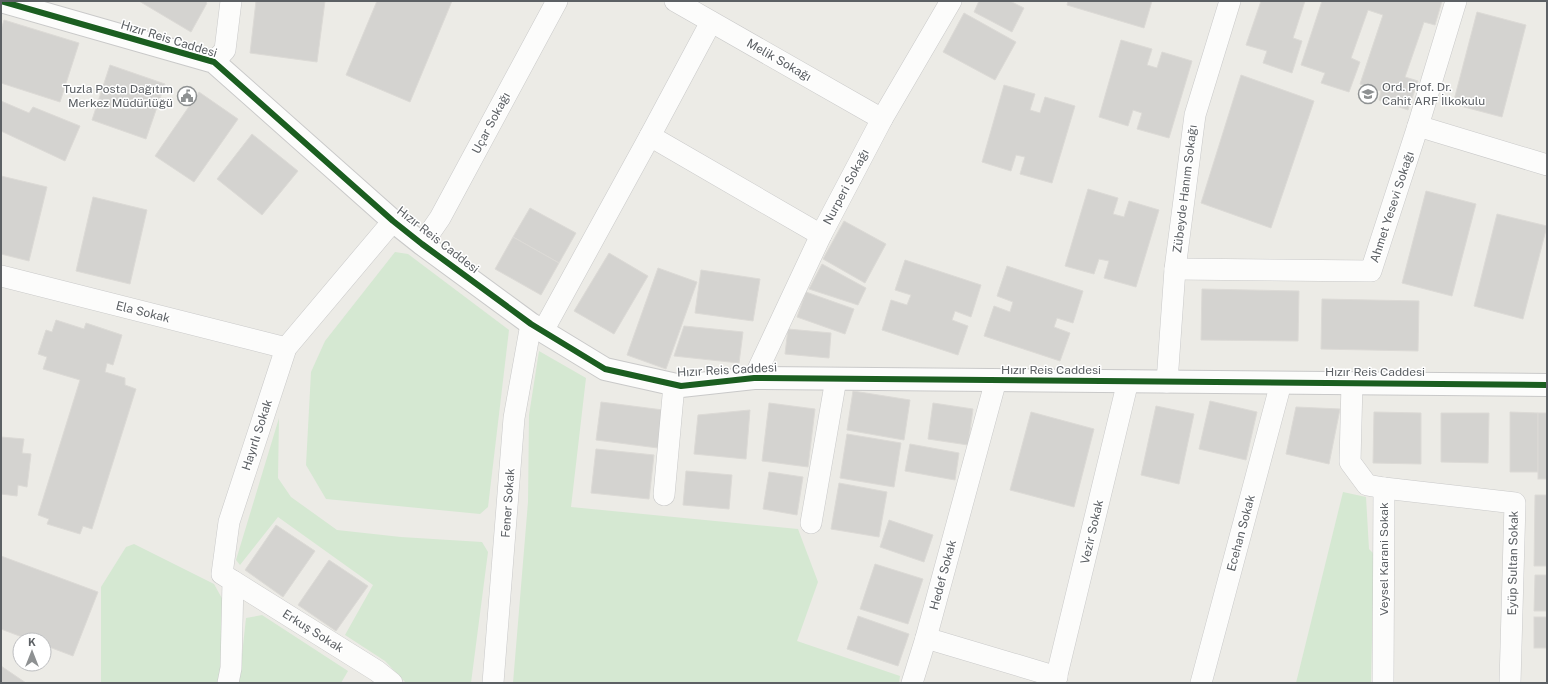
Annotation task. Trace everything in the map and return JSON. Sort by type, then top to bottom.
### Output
[{"type":"street","name":"Hızır Reis Caddesi","points":[[1,1],[214,62],[393,221],[422,244],[537,328],[605,369],[681,386],[754,378],[1547,385]]},
{"type":"street","points":[[214,62],[225,50],[231,1]]},
{"type":"street","name":"Uçar Sokağı","points":[[422,244],[440,218],[557,1]]},
{"type":"street","name":"Melik Sokağı","points":[[675,1],[882,119]]},
{"type":"street","name":"Zübeyde Hanım Sokağı","points":[[1167,382],[1175,269],[1195,116],[1230,1]]},
{"type":"street","name":"Ahmet Yesevi Sokağı","points":[[1175,269],[1371,271],[1418,126],[1456,1]]},
{"type":"street","name":"Nurperi Sokağı","points":[[754,378],[821,235],[882,119],[948,2]]},
{"type":"street","name":"Fener Sokak","points":[[493,683],[514,418],[537,328],[650,136],[711,22]]},
{"type":"street","points":[[1418,126],[1547,165]]},
{"type":"street","points":[[650,136],[821,235]]},
{"type":"street","name":"Hayırlı Sokak","points":[[233,581],[222,574],[229,522],[286,348],[393,221]]},
{"type":"street","name":"Ela Sokak","points":[[1,276],[286,348]]},
{"type":"street","points":[[811,523],[836,379]]},
{"type":"street","name":"Hedef Sokak","points":[[912,683],[926,638],[996,380]]},
{"type":"street","name":"Vezir Sokak","points":[[1056,680],[1128,381]]},
{"type":"street","name":"Ecehan Sokak","points":[[1201,683],[1281,383]]},
{"type":"street","name":"Veysel Karani Sokak","points":[[1352,383],[1350,462],[1367,485],[1384,488],[1383,683]]},
{"type":"street","points":[[664,496],[674,385]]},
{"type":"street","name":"Eyüp Sultan Sokak","points":[[1384,488],[1515,503],[1510,683]]},
{"type":"street","points":[[228,683],[231,668],[233,581]]},
{"type":"street","name":"Erkuş Sokak","points":[[233,581],[377,671],[392,683]]},
{"type":"street","points":[[926,638],[1056,680]]},
{"type":"green space","points":[[395,252],[408,254],[509,330],[488,507],[480,514],[326,499],[306,465],[311,372],[325,341]]},
{"type":"green space","points":[[539,351],[586,378],[571,507],[798,529],[818,582],[797,641],[900,676],[899,683],[513,683],[528,502],[529,415]]},
{"type":"green space","points":[[279,418],[278,478],[291,497],[337,530],[401,537],[482,542],[488,552],[471,683],[406,683],[385,661],[345,635],[373,585],[278,517],[240,565],[236,560]]},
{"type":"green space","points":[[1343,492],[1366,497],[1369,549],[1374,554],[1371,683],[1296,683]]},
{"type":"green space","points":[[134,544],[214,584],[224,602],[224,664],[219,683],[101,683],[101,587],[126,547]]},
{"type":"green space","points":[[262,615],[348,671],[341,683],[239,683],[246,618]]},
{"type":"building","points":[[139,1],[205,1],[207,3],[191,32]]},
{"type":"building","points":[[256,1],[325,1],[317,62],[250,53]]},
{"type":"building","points":[[377,1],[452,1],[410,102],[346,75]]},
{"type":"building","points":[[979,1],[1010,1],[1024,8],[1012,32],[974,12]]},
{"type":"building","points":[[1068,1],[1152,1],[1144,28],[1067,5]]},
{"type":"building","points":[[1261,1],[1305,1],[1293,38],[1302,41],[1292,73],[1263,63],[1267,51],[1246,45]]},
{"type":"building","points":[[1322,1],[1442,1],[1435,25],[1424,22],[1405,77],[1418,81],[1408,110],[1379,100],[1381,91],[1360,84],[1383,15],[1368,10],[1351,58],[1360,62],[1349,92],[1321,83],[1325,73],[1301,65]]},
{"type":"building","points":[[1477,12],[1526,25],[1502,117],[1453,104]]},
{"type":"building","points":[[964,13],[1016,42],[995,80],[943,52]]},
{"type":"building","points":[[4,20],[79,43],[60,102],[1,83],[1,30]]},
{"type":"building","points":[[1121,40],[1152,49],[1147,65],[1157,68],[1162,52],[1192,61],[1169,138],[1137,129],[1142,113],[1133,110],[1128,126],[1099,117]]},
{"type":"building","points":[[110,65],[165,84],[146,139],[92,120]]},
{"type":"building","points":[[1241,75],[1314,101],[1271,228],[1201,203]]},
{"type":"building","points":[[1004,85],[1035,94],[1030,110],[1040,113],[1045,97],[1075,106],[1052,183],[1020,174],[1025,157],[1016,155],[1011,171],[982,162]]},
{"type":"building","points":[[199,92],[238,119],[194,182],[155,156]]},
{"type":"building","points":[[1,101],[29,113],[33,107],[80,126],[65,161],[1,131]]},
{"type":"building","points":[[252,134],[298,171],[262,215],[217,179]]},
{"type":"building","points":[[1,176],[47,187],[29,261],[1,254]]},
{"type":"building","points":[[1088,189],[1118,198],[1113,214],[1124,217],[1129,201],[1159,210],[1136,287],[1104,278],[1109,261],[1099,259],[1094,274],[1065,266]]},
{"type":"building","points":[[1426,191],[1476,204],[1452,296],[1402,283]]},
{"type":"building","points":[[93,197],[147,210],[130,284],[76,271]]},
{"type":"building","points":[[530,208],[576,233],[559,263],[513,237]]},
{"type":"building","points":[[1497,214],[1547,226],[1523,319],[1474,306]]},
{"type":"building","points":[[844,221],[886,244],[865,283],[823,259]]},
{"type":"building","points":[[513,237],[559,263],[541,295],[495,269]]},
{"type":"building","points":[[609,253],[648,276],[614,334],[574,311]]},
{"type":"building","points":[[905,260],[981,285],[971,317],[955,311],[952,320],[968,326],[958,355],[882,330],[891,300],[907,305],[911,295],[895,290]]},
{"type":"building","points":[[822,264],[866,288],[858,305],[809,289]]},
{"type":"building","points":[[1007,266],[1083,291],[1073,323],[1057,318],[1054,327],[1070,333],[1060,361],[984,336],[994,306],[1010,312],[1013,302],[997,296]]},
{"type":"building","points":[[658,268],[697,282],[666,369],[627,355]]},
{"type":"building","points":[[701,270],[760,279],[753,321],[695,313]]},
{"type":"building","points":[[1202,289],[1299,291],[1298,341],[1201,340]]},
{"type":"building","points":[[806,292],[854,309],[845,334],[797,317]]},
{"type":"building","points":[[1322,299],[1419,301],[1418,351],[1321,349]]},
{"type":"building","points":[[56,320],[84,329],[86,323],[122,335],[113,365],[107,363],[105,372],[125,378],[125,385],[136,389],[92,529],[83,526],[80,534],[47,524],[49,519],[38,515],[80,380],[43,369],[47,357],[38,354],[46,330],[52,332]]},
{"type":"building","points":[[684,326],[743,332],[739,363],[674,356]]},
{"type":"building","points":[[788,329],[831,333],[829,358],[785,354]]},
{"type":"building","points":[[853,391],[910,400],[904,440],[847,430]]},
{"type":"building","points":[[1210,401],[1257,412],[1246,460],[1199,449]]},
{"type":"building","points":[[601,402],[663,410],[658,448],[596,440]]},
{"type":"building","points":[[769,403],[815,409],[808,467],[762,461]]},
{"type":"building","points":[[933,403],[973,409],[968,445],[928,439]]},
{"type":"building","points":[[1156,406],[1194,414],[1179,484],[1141,475]]},
{"type":"building","points":[[1296,407],[1340,409],[1329,464],[1286,454]]},
{"type":"building","points":[[750,410],[746,459],[694,454],[698,415]]},
{"type":"building","points":[[1031,412],[1094,429],[1074,507],[1010,490]]},
{"type":"building","points":[[1374,412],[1421,413],[1421,464],[1373,463]]},
{"type":"building","points":[[1510,412],[1538,413],[1538,472],[1510,472]]},
{"type":"building","points":[[1441,413],[1489,413],[1488,463],[1441,462]]},
{"type":"building","points":[[1538,413],[1547,413],[1547,479],[1538,479]]},
{"type":"building","points":[[847,434],[901,443],[894,487],[840,478]]},
{"type":"building","points":[[1,437],[24,439],[22,453],[31,454],[27,487],[18,485],[17,496],[1,494]]},
{"type":"building","points":[[910,444],[959,453],[955,480],[905,471]]},
{"type":"building","points":[[596,449],[654,455],[649,499],[591,493]]},
{"type":"building","points":[[686,471],[732,475],[729,509],[683,505]]},
{"type":"building","points":[[769,472],[803,477],[797,515],[763,509]]},
{"type":"building","points":[[839,483],[887,492],[879,537],[831,529]]},
{"type":"building","points":[[1535,495],[1547,495],[1547,566],[1534,566]]},
{"type":"building","points":[[889,520],[933,535],[924,562],[880,547]]},
{"type":"building","points":[[276,525],[315,551],[283,597],[245,570]]},
{"type":"building","points":[[1,556],[98,592],[73,656],[52,648],[52,632],[12,633],[1,629]]},
{"type":"building","points":[[329,560],[368,586],[336,631],[298,605]]},
{"type":"building","points":[[875,564],[923,579],[908,624],[860,609]]},
{"type":"building","points":[[1535,575],[1547,575],[1547,611],[1534,611]]},
{"type":"building","points":[[858,616],[909,634],[898,666],[847,649]]},
{"type":"building","points":[[1534,617],[1547,617],[1547,648],[1534,648]]},
{"type":"building","points":[[1,666],[26,683],[1,683]]},
{"type":"cycle path","points":[[1,1],[214,62],[393,221],[422,244],[531,324],[605,369],[681,386],[754,378],[1547,385]]},
{"type":"place","name":"Ord. Prof. Dr. Cahit ARF İlkokulu","points":[[1368,94]]},
{"type":"place","name":"Tuzla Posta Dağıtım Merkez Müdürlüğü","points":[[187,96]]}]
